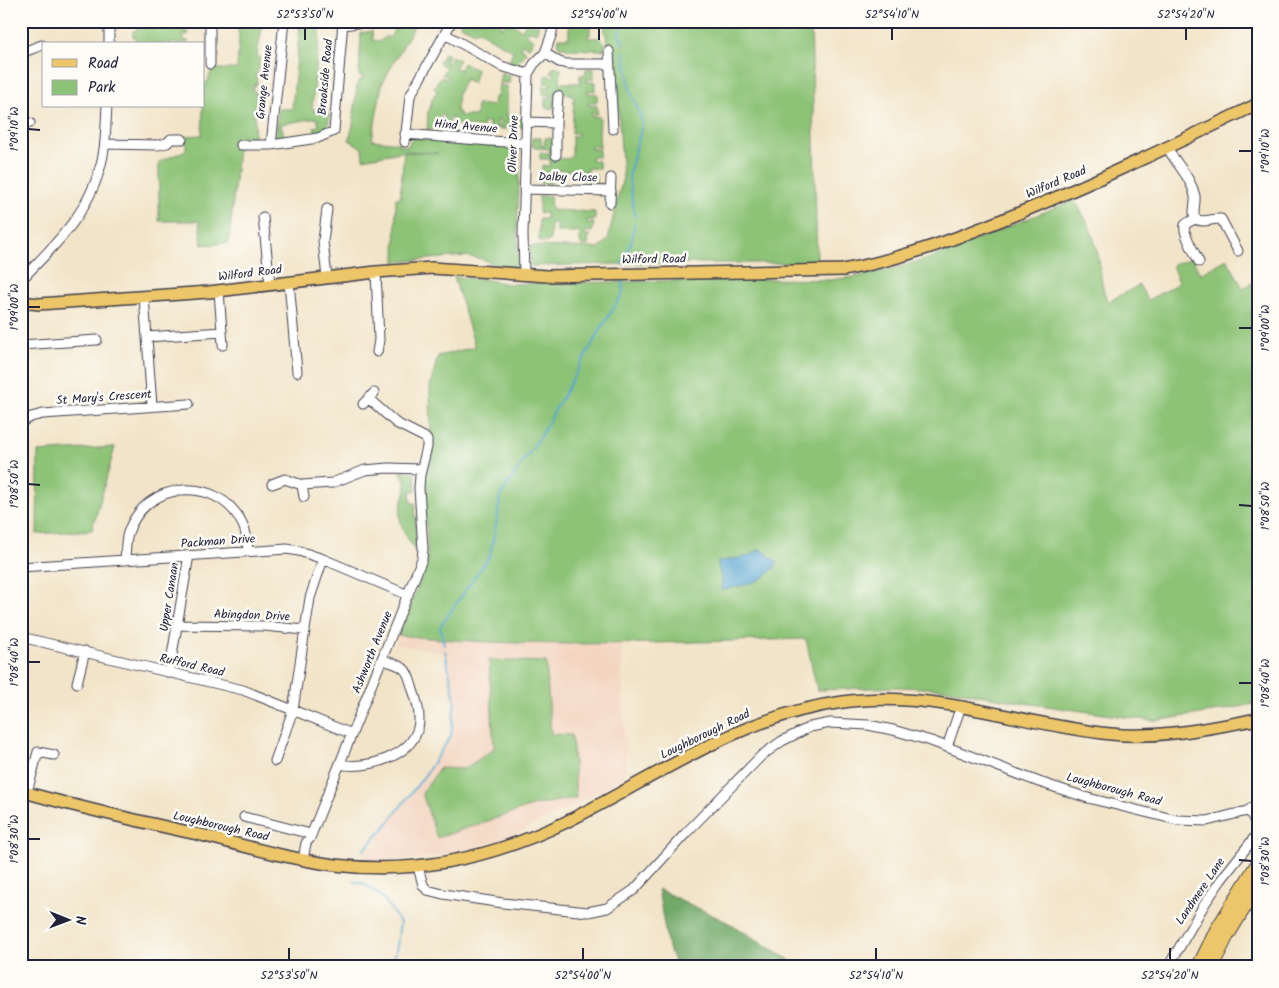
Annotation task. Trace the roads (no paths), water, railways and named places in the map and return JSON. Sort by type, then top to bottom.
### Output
[{"type":"highway","points":[[1199,967],[1217,930],[1258,864]]},
{"type":"highway","points":[[1211,967],[1227,935],[1258,884]]},
{"type":"main road","name":"Wilford Road","points":[[21,302],[39,304],[219,291],[376,272],[445,268],[547,276],[824,271],[861,267],[924,249],[992,224],[1064,194],[1258,104]]},
{"type":"main road","name":"Loughborough Road","points":[[24,792],[104,813],[308,860],[364,867],[418,867],[485,854],[535,836],[736,732],[788,713],[839,702],[878,699],[922,701],[961,706],[1082,730],[1112,734],[1180,733],[1258,719]]},
{"type":"street","points":[[109,21],[109,42]]},
{"type":"street","points":[[210,21],[214,41],[210,64]]},
{"type":"street","name":"Grange Avenue","points":[[271,145],[284,21]]},
{"type":"street","points":[[343,23],[373,21]]},
{"type":"street","points":[[452,21],[444,34],[502,66],[528,74],[545,52],[552,33],[553,21]]},
{"type":"street","name":"Brookside Road","points":[[241,145],[271,145],[318,138],[334,131],[343,23]]},
{"type":"street","name":"Hind Avenue","points":[[444,34],[410,96],[405,138],[525,143]]},
{"type":"street","points":[[21,53],[39,50]]},
{"type":"street","points":[[609,51],[613,130]]},
{"type":"street","points":[[545,52],[559,62],[567,64],[609,64]]},
{"type":"street","name":"Oliver Drive","points":[[524,275],[524,189],[528,74]]},
{"type":"street","points":[[556,156],[558,96]]},
{"type":"street","points":[[21,280],[59,240],[85,207],[96,182],[105,144],[107,108]]},
{"type":"street","points":[[526,122],[556,123]]},
{"type":"street","points":[[105,144],[158,145],[167,143],[171,136],[182,139]]},
{"type":"street","points":[[1167,147],[1185,173],[1195,196],[1193,214],[1195,219]]},
{"type":"street","points":[[610,203],[612,191],[611,178]]},
{"type":"street","name":"Dalby Close","points":[[524,189],[612,191]]},
{"type":"street","points":[[327,208],[323,242],[327,278]]},
{"type":"street","points":[[263,216],[270,285]]},
{"type":"street","points":[[1199,262],[1184,227],[1186,223],[1195,219],[1205,222],[1216,218],[1221,219],[1238,251]]},
{"type":"street","points":[[376,272],[379,339],[377,352]]},
{"type":"street","points":[[289,282],[297,372]]},
{"type":"street","points":[[219,291],[223,345]]},
{"type":"street","points":[[144,297],[152,406]]},
{"type":"street","points":[[147,337],[222,332]]},
{"type":"street","points":[[21,345],[93,342]]},
{"type":"street","name":"Ashworth Avenue","points":[[308,860],[306,843],[421,564],[423,553],[419,488],[427,440],[396,423],[369,399]]},
{"type":"street","name":"St Mary's Crescent","points":[[21,422],[31,416],[43,414],[190,404]]},
{"type":"street","points":[[272,484],[286,479],[302,485],[334,483],[365,470],[388,468],[421,470]]},
{"type":"street","points":[[302,485],[304,497]]},
{"type":"street","points":[[125,560],[128,532],[142,508],[157,497],[182,490],[196,490],[209,493],[229,506],[243,524],[248,551]]},
{"type":"street","name":"Packman Drive","points":[[21,567],[290,549],[323,559],[408,595]]},
{"type":"street","name":"Upper Canaan","points":[[169,672],[189,555]]},
{"type":"street","points":[[305,630],[310,598],[323,559]]},
{"type":"street","name":"Abingdon Drive","points":[[178,625],[264,626],[305,630],[293,710],[275,761]]},
{"type":"street","name":"Rufford Road","points":[[21,637],[243,690],[352,734]]},
{"type":"street","points":[[77,683],[85,652]]},
{"type":"street","points":[[340,764],[363,766],[389,758],[406,746],[416,732],[418,721],[417,705],[408,676],[403,668],[382,660]]},
{"type":"street","points":[[947,747],[961,706]]},
{"type":"street","name":"Loughborough Road","points":[[418,867],[423,885],[428,890],[443,894],[503,903],[588,912],[600,910],[620,901],[634,890],[685,834],[762,756],[782,741],[810,728],[831,723],[868,725],[893,730],[947,747],[1039,782],[1133,810],[1183,820],[1207,820],[1247,811]]},
{"type":"street","points":[[24,792],[38,752],[54,755]]},
{"type":"street","points":[[1256,805],[1247,811],[1251,814],[1258,827]]},
{"type":"street","name":"Loughborough Road","points":[[244,817],[310,836]]},
{"type":"street","name":"Landmere Lane","points":[[1168,967],[1204,905],[1258,833]]},
{"type":"water","points":[[760,549],[777,563],[773,570],[760,579],[721,590],[722,583],[718,562],[749,556]]},
{"type":"waterway","points":[[623,21],[619,34],[623,44]]},
{"type":"waterway","points":[[624,52],[630,89],[641,117],[642,126],[629,180],[635,217]]},
{"type":"waterway","points":[[622,265],[632,240],[634,224]]},
{"type":"waterway","points":[[444,645],[440,627],[490,555],[500,496],[540,437],[623,293],[622,281]]},
{"type":"waterway","points":[[364,850],[384,828],[425,775],[451,736],[455,700],[445,651]]},
{"type":"waterway","points":[[353,881],[365,884],[384,899],[400,923],[396,952],[391,962],[392,967]]}]
